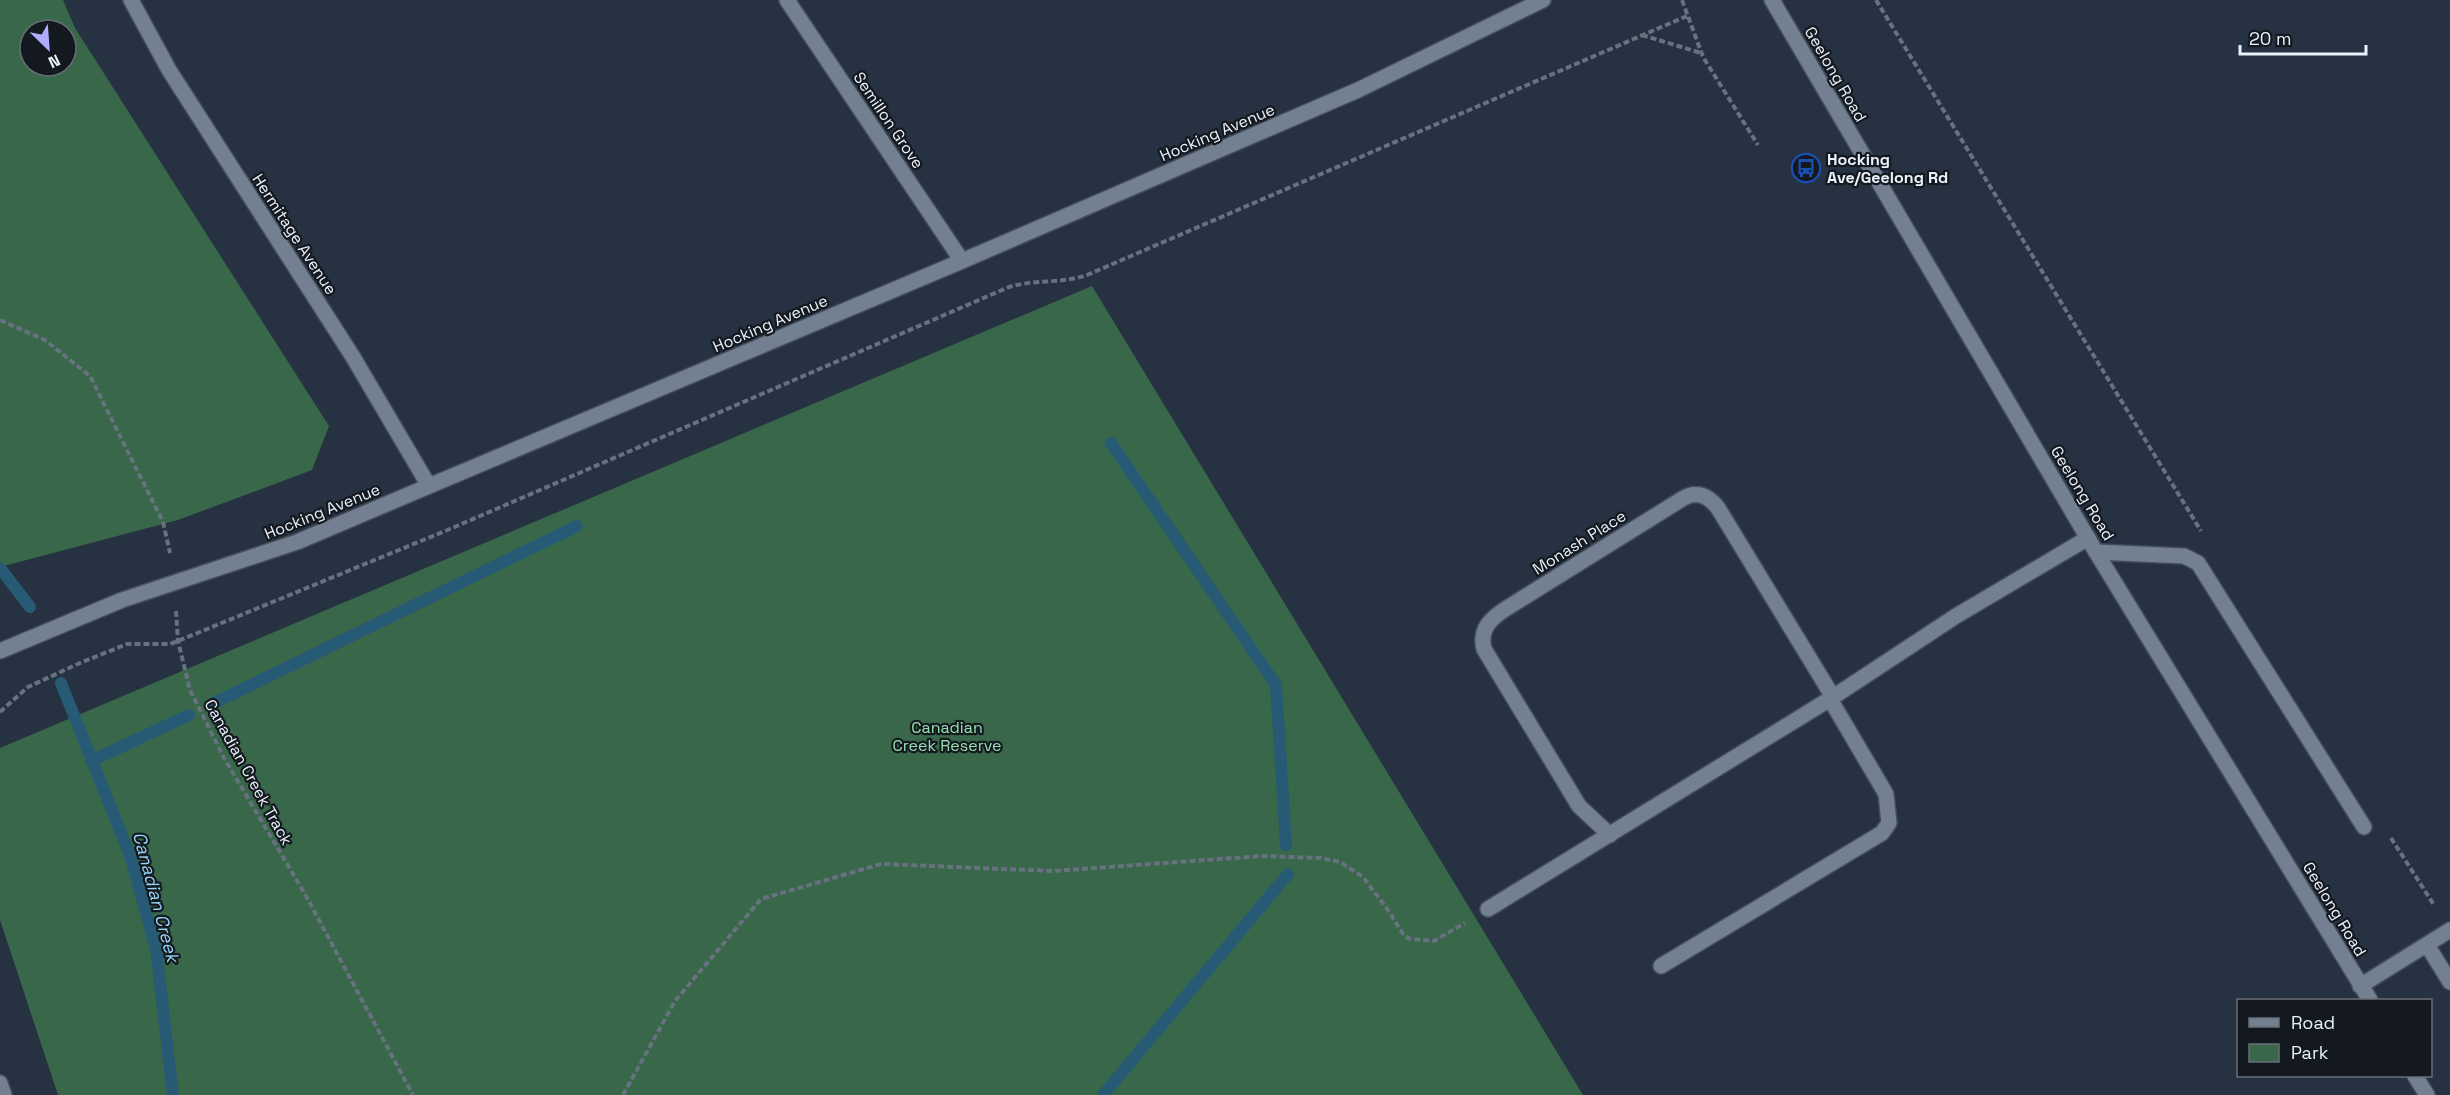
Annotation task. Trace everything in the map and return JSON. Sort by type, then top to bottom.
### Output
[{"type":"street","name":"Hermitage Avenue","points":[[131,0],[170,70],[353,357],[429,486]]},
{"type":"street","name":"Semillon Grove","points":[[787,0],[962,261]]},
{"type":"street","name":"Hocking Avenue","points":[[0,651],[101,608],[297,542],[962,261],[1358,90],[1542,0]]},
{"type":"street","name":"Geelong Road","points":[[1772,0],[2096,552],[2369,999]]},
{"type":"street","name":"Monash Place","points":[[1610,835],[1579,806],[1484,649],[1483,635],[1491,620],[1526,596],[1682,499],[1692,494],[1701,495],[1711,500],[1718,508],[1832,698],[1886,794],[1889,823],[1882,833],[1661,966]]},
{"type":"street","points":[[1488,909],[1698,778],[1832,698],[1956,616],[2088,538]]},
{"type":"street","points":[[2096,552],[2184,556],[2198,563],[2364,827]]},
{"type":"street","points":[[2360,986],[2450,930]]},
{"type":"street","points":[[2427,945],[2450,982]]},
{"type":"street","points":[[2416,1077],[2427,1095]]},
{"type":"street","points":[[0,1083],[4,1095]]},
{"type":"path","points":[[1682,0],[1701,54],[1758,145]]},
{"type":"path","points":[[1876,0],[2206,538]]},
{"type":"path","points":[[0,712],[34,683],[127,644],[170,644],[178,641],[461,524],[1009,287],[1030,281],[1063,281],[1087,275],[1687,16]]},
{"type":"path","points":[[1642,35],[1701,54]]},
{"type":"path","name":"Canadian Creek Track","points":[[0,320],[45,340],[90,376],[163,522],[170,552],[178,641],[190,690],[224,758],[305,894],[414,1095]]},
{"type":"path","points":[[2390,837],[2450,930]]},
{"type":"path","points":[[623,1095],[675,1001],[760,899],[881,864],[1053,871],[1262,856],[1321,858],[1340,862],[1362,878],[1388,910],[1403,934],[1410,939],[1434,941],[1488,909]]},
{"type":"green space","points":[[0,0],[63,0],[71,18],[18,18],[18,78],[78,78],[78,33],[329,426],[312,470],[178,520],[0,567]]},
{"type":"green space","name":"Canadian Creek Reserve","points":[[1092,286],[1583,1095],[58,1095],[0,920],[0,748]]},
{"type":"waterway","points":[[1111,443],[1276,685],[1286,845]]},
{"type":"waterway","points":[[212,704],[577,526]]},
{"type":"waterway","name":"Canadian Creek","points":[[0,568],[30,607]]},
{"type":"waterway","name":"Canadian Creek","points":[[61,683],[131,858],[156,949],[173,1095]]},
{"type":"waterway","points":[[91,761],[189,715]]},
{"type":"waterway","points":[[1103,1095],[1288,874]]},
{"type":"place","name":"Hocking Ave/Geelong Rd","points":[[1806,168]]}]
